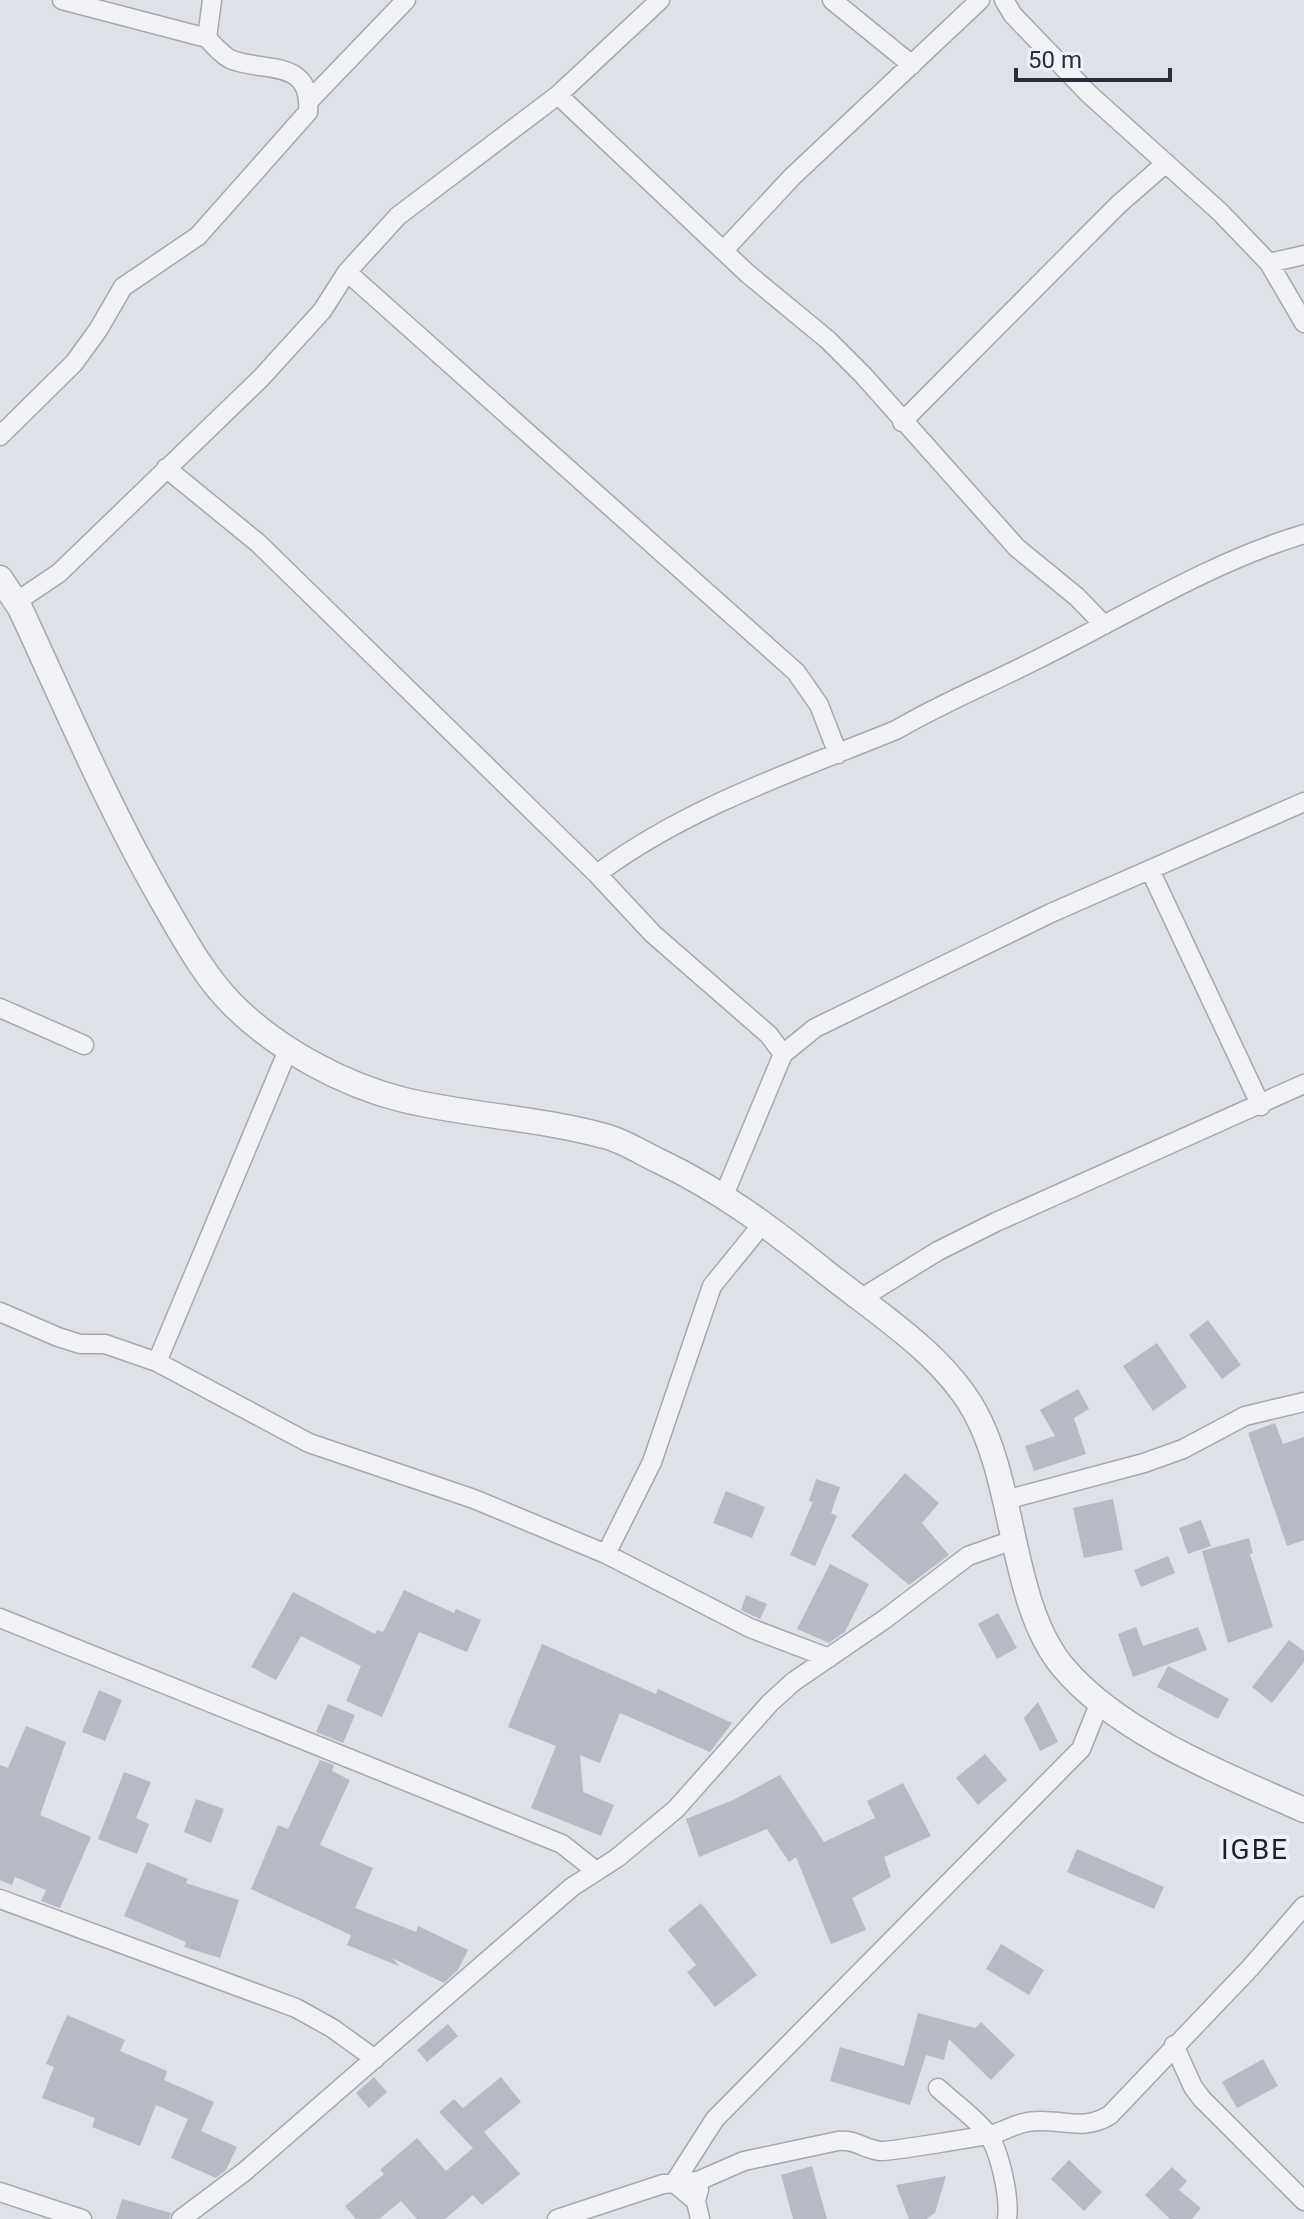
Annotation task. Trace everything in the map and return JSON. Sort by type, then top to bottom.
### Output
[{"type":"street","points":[[62,0],[207,38],[232,59],[284,69],[297,76],[309,101]]},
{"type":"street","points":[[207,38],[212,0]]},
{"type":"street","points":[[0,436],[74,363],[123,287],[198,236],[301,122],[309,101],[406,0]]},
{"type":"street","points":[[16,602],[59,573],[261,378],[322,311],[347,272],[398,216],[558,95],[660,0]]},
{"type":"street","points":[[832,0],[912,65]]},
{"type":"street","points":[[724,250],[792,177],[980,0]]},
{"type":"street","points":[[1004,0],[1013,15],[1089,94],[1166,163],[1269,263],[1304,323]]},
{"type":"street","points":[[558,95],[724,250],[828,340],[1017,548],[1077,597],[1104,625]]},
{"type":"street","points":[[902,422],[1119,204],[1166,163]]},
{"type":"street","points":[[1269,263],[1304,255]]},
{"type":"street","points":[[347,272],[796,672],[819,705],[838,754]]},
{"type":"street","points":[[166,468],[258,543],[597,874],[653,934],[769,1035],[783,1054]]},
{"type":"street","points":[[597,874],[641,844],[693,817],[896,730],[928,711],[1188,582],[1304,534]]},
{"type":"street","points":[[0,578],[16,602],[130,845],[201,967],[230,1002],[288,1050],[389,1096],[557,1125],[613,1139],[724,1195],[764,1222],[912,1340],[952,1380],[973,1408],[988,1441],[1043,1636],[1065,1671],[1128,1722],[1228,1775],[1304,1810]]},
{"type":"street","points":[[724,1195],[783,1054],[815,1028],[1051,913],[1304,802]]},
{"type":"street","points":[[1150,870],[1261,1106]]},
{"type":"street","points":[[0,1008],[84,1045]]},
{"type":"street","points":[[157,1362],[288,1050]]},
{"type":"street","points":[[860,1299],[973,1234],[1304,1084]]},
{"type":"street","points":[[606,1554],[652,1462],[712,1286],[764,1222]]},
{"type":"street","points":[[0,1312],[58,1337],[80,1344],[105,1344],[157,1362],[309,1443],[461,1494],[606,1554],[750,1628],[829,1658]]},
{"type":"street","points":[[1005,1500],[1144,1463],[1183,1449],[1245,1416],[1304,1402]]},
{"type":"street","points":[[181,2219],[244,2172],[572,1887],[676,1809],[770,1703],[968,1556],[1016,1539]]},
{"type":"street","points":[[0,1618],[562,1844],[596,1871]]},
{"type":"street","points":[[674,2183],[715,2119],[1081,1749],[1100,1702]]},
{"type":"street","points":[[0,1899],[296,2008],[332,2028],[375,2059]]},
{"type":"street","points":[[557,2219],[674,2183],[702,2179],[744,2161],[838,2141],[850,2140],[879,2151],[995,2134],[1015,2123],[1040,2120],[1085,2126],[1100,2121],[1110,2115],[1251,1967],[1304,1906]]},
{"type":"street","points":[[1174,2045],[1193,2087],[1202,2099],[1304,2201]]},
{"type":"street","points":[[938,2088],[987,2133],[1009,2203],[1007,2219]]},
{"type":"street","points":[[698,2210],[702,2179]]},
{"type":"street","points":[[674,2183],[698,2210]]},
{"type":"street","points":[[0,2192],[82,2219]]},
{"type":"building","points":[[1208,1320],[1241,1365],[1222,1379],[1189,1335]]},
{"type":"building","points":[[1157,1343],[1187,1387],[1153,1411],[1123,1366]]},
{"type":"building","points":[[1078,1389],[1089,1409],[1074,1418],[1086,1454],[1034,1471],[1025,1446],[1055,1436],[1040,1410]]},
{"type":"building","points":[[1275,1423],[1283,1444],[1304,1437],[1304,1540],[1287,1546],[1248,1433]]},
{"type":"building","points":[[905,1473],[939,1503],[922,1523],[949,1555],[909,1585],[851,1536]]},
{"type":"building","points":[[816,1479],[840,1487],[831,1513],[837,1516],[815,1566],[790,1555],[813,1502],[809,1501]]},
{"type":"building","points":[[726,1491],[765,1507],[752,1538],[713,1523]]},
{"type":"building","points":[[1113,1499],[1123,1550],[1084,1558],[1073,1508]]},
{"type":"building","points":[[1201,1520],[1211,1546],[1188,1554],[1179,1528]]},
{"type":"building","points":[[1249,1538],[1253,1553],[1250,1554],[1273,1627],[1228,1643],[1202,1551]]},
{"type":"building","points":[[1168,1556],[1175,1573],[1141,1587],[1134,1570]]},
{"type":"building","points":[[830,1564],[869,1584],[845,1632],[829,1643],[797,1629]]},
{"type":"building","points":[[404,1590],[454,1613],[456,1609],[481,1620],[467,1652],[419,1632],[382,1717],[346,1701],[361,1666],[301,1636],[276,1680],[251,1667],[293,1592],[375,1634],[377,1630],[383,1632]]},
{"type":"building","points":[[746,1595],[767,1604],[760,1619],[741,1610]]},
{"type":"building","points":[[998,1613],[1017,1648],[997,1659],[978,1624]]},
{"type":"building","points":[[1136,1627],[1143,1646],[1198,1627],[1207,1650],[1133,1677],[1118,1634]]},
{"type":"building","points":[[1289,1640],[1304,1651],[1304,1662],[1272,1703],[1252,1687]]},
{"type":"building","points":[[542,1644],[656,1694],[658,1689],[732,1723],[710,1752],[620,1713],[600,1763],[580,1755],[583,1792],[614,1805],[601,1836],[531,1808],[556,1746],[508,1727]]},
{"type":"building","points":[[1168,1666],[1229,1699],[1218,1719],[1157,1687]]},
{"type":"building","points":[[99,1690],[122,1700],[105,1741],[82,1732]]},
{"type":"building","points":[[1038,1702],[1058,1742],[1040,1751],[1024,1718]]},
{"type":"building","points":[[328,1704],[355,1715],[343,1743],[316,1732]]},
{"type":"building","points":[[26,1726],[66,1742],[40,1815],[91,1837],[60,1908],[41,1901],[46,1890],[15,1877],[12,1885],[0,1880],[0,1765],[8,1768]]},
{"type":"building","points":[[985,1754],[1007,1780],[978,1805],[956,1778]]},
{"type":"building","points":[[320,1760],[334,1765],[332,1771],[350,1780],[320,1845],[373,1868],[355,1908],[416,1932],[418,1926],[468,1950],[458,1970],[444,1983],[392,1958],[399,1966],[347,1945],[351,1935],[251,1889],[278,1825],[288,1829]]},
{"type":"building","points":[[124,1772],[151,1782],[136,1818],[149,1824],[137,1854],[98,1839]]},
{"type":"building","points":[[780,1775],[824,1842],[875,1818],[867,1801],[903,1783],[931,1836],[884,1857],[891,1877],[852,1898],[866,1930],[831,1944],[796,1857],[789,1862],[767,1829],[699,1857],[686,1819],[733,1800]]},
{"type":"building","points":[[196,1799],[224,1809],[211,1843],[184,1832]]},
{"type":"building","points":[[1077,1849],[1164,1887],[1154,1909],[1067,1872]]},
{"type":"building","points":[[147,1862],[188,1879],[186,1883],[239,1900],[220,1958],[184,1947],[186,1942],[124,1916]]},
{"type":"building","points":[[701,1903],[757,1975],[715,2007],[687,1972],[696,1965],[668,1930]]},
{"type":"building","points":[[1001,1944],[1044,1970],[1029,1995],[986,1969]]},
{"type":"building","points":[[918,2013],[975,2028],[981,2022],[1015,2055],[991,2080],[949,2039],[944,2060],[926,2055],[910,2105],[830,2081],[840,2047],[904,2066]]},
{"type":"building","points":[[67,2015],[125,2040],[120,2051],[167,2071],[164,2080],[214,2102],[201,2131],[237,2147],[226,2170],[216,2178],[171,2158],[188,2119],[156,2105],[140,2146],[92,2127],[95,2118],[42,2098],[54,2067],[46,2064]]},
{"type":"building","points":[[448,2024],[458,2036],[427,2062],[417,2050]]},
{"type":"building","points":[[1263,2059],[1278,2086],[1237,2108],[1222,2082]]},
{"type":"building","points":[[374,2077],[387,2092],[369,2108],[356,2093]]},
{"type":"building","points":[[501,2077],[521,2102],[484,2132],[520,2174],[482,2205],[473,2195],[445,2219],[417,2219],[401,2201],[379,2219],[356,2219],[345,2206],[384,2174],[380,2170],[417,2138],[446,2171],[473,2148],[439,2112],[454,2099],[463,2108]]},
{"type":"building","points":[[1069,2160],[1102,2192],[1084,2211],[1051,2179]]},
{"type":"building","points":[[812,2166],[827,2219],[793,2219],[781,2175]]},
{"type":"building","points":[[1172,2167],[1187,2181],[1179,2190],[1201,2208],[1192,2219],[1170,2219],[1145,2195]]},
{"type":"building","points":[[946,2176],[935,2213],[926,2219],[909,2219],[896,2185]]},
{"type":"building","points":[[122,2199],[171,2213],[169,2219],[116,2219]]},
{"type":"district","name":"IGBE","points":[[1255,1849]]}]
